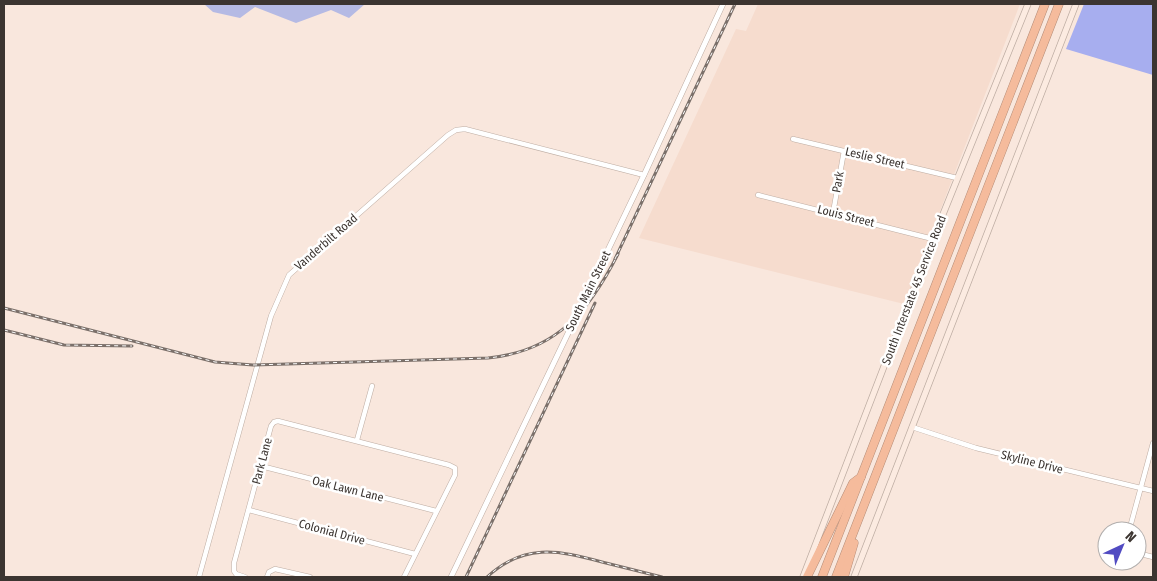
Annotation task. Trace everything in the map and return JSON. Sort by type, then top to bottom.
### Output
[{"type":"highway","points":[[822,577],[1045,4]]},
{"type":"highway","points":[[836,577],[1059,5]]},
{"type":"highway","points":[[807,577],[852,483],[861,477]]},
{"type":"highway","points":[[844,577],[859,529],[862,510]]},
{"type":"main road","name":"South Interstate 45 Service Road","points":[[803,577],[933,239],[1028,4]]},
{"type":"main road","points":[[854,577],[1076,4]]},
{"type":"street","name":"South Main Street","points":[[451,577],[644,175],[723,4]]},
{"type":"street","name":"Vanderbilt Road","points":[[199,577],[271,316],[289,275],[448,134],[456,130],[465,129],[644,175]]},
{"type":"street","name":"Leslie Street","points":[[793,139],[957,178]]},
{"type":"street","name":"Park","points":[[833,213],[844,151]]},
{"type":"street","name":"Louis Street","points":[[758,194],[933,239]]},
{"type":"street","points":[[357,440],[372,386]]},
{"type":"street","name":"Park Lane","points":[[245,577],[236,574],[234,567],[271,426],[274,422],[284,422],[357,440],[449,464],[456,468],[455,475],[404,577]]},
{"type":"street","name":"Skyline Drive","points":[[912,427],[986,450],[1153,491]]},
{"type":"street","points":[[1132,521],[1153,443]]},
{"type":"street","name":"Oak Lawn Lane","points":[[261,466],[436,511]]},
{"type":"street","name":"Colonial Drive","points":[[249,510],[415,554]]},
{"type":"street","points":[[267,577],[268,572],[275,569],[310,577]]},
{"type":"shaded area","points":[[204,4],[365,4],[349,18],[331,10],[296,23],[255,7],[240,18],[213,12]]},
{"type":"shaded area","points":[[758,4],[1020,4],[904,304],[639,238],[736,29],[746,31]]},
{"type":"shaded area","points":[[1084,4],[1153,4],[1153,75],[1066,49]]},
{"type":"railway","points":[[615,259],[735,4]]},
{"type":"railway","points":[[4,308],[215,362],[253,365],[488,358],[512,354],[533,347],[552,337],[568,325],[595,293],[618,254]]},
{"type":"railway","points":[[466,577],[595,303]]},
{"type":"railway","points":[[4,330],[64,345],[132,346]]},
{"type":"railway","points":[[487,577],[514,559],[542,552],[571,554],[662,577]]}]
